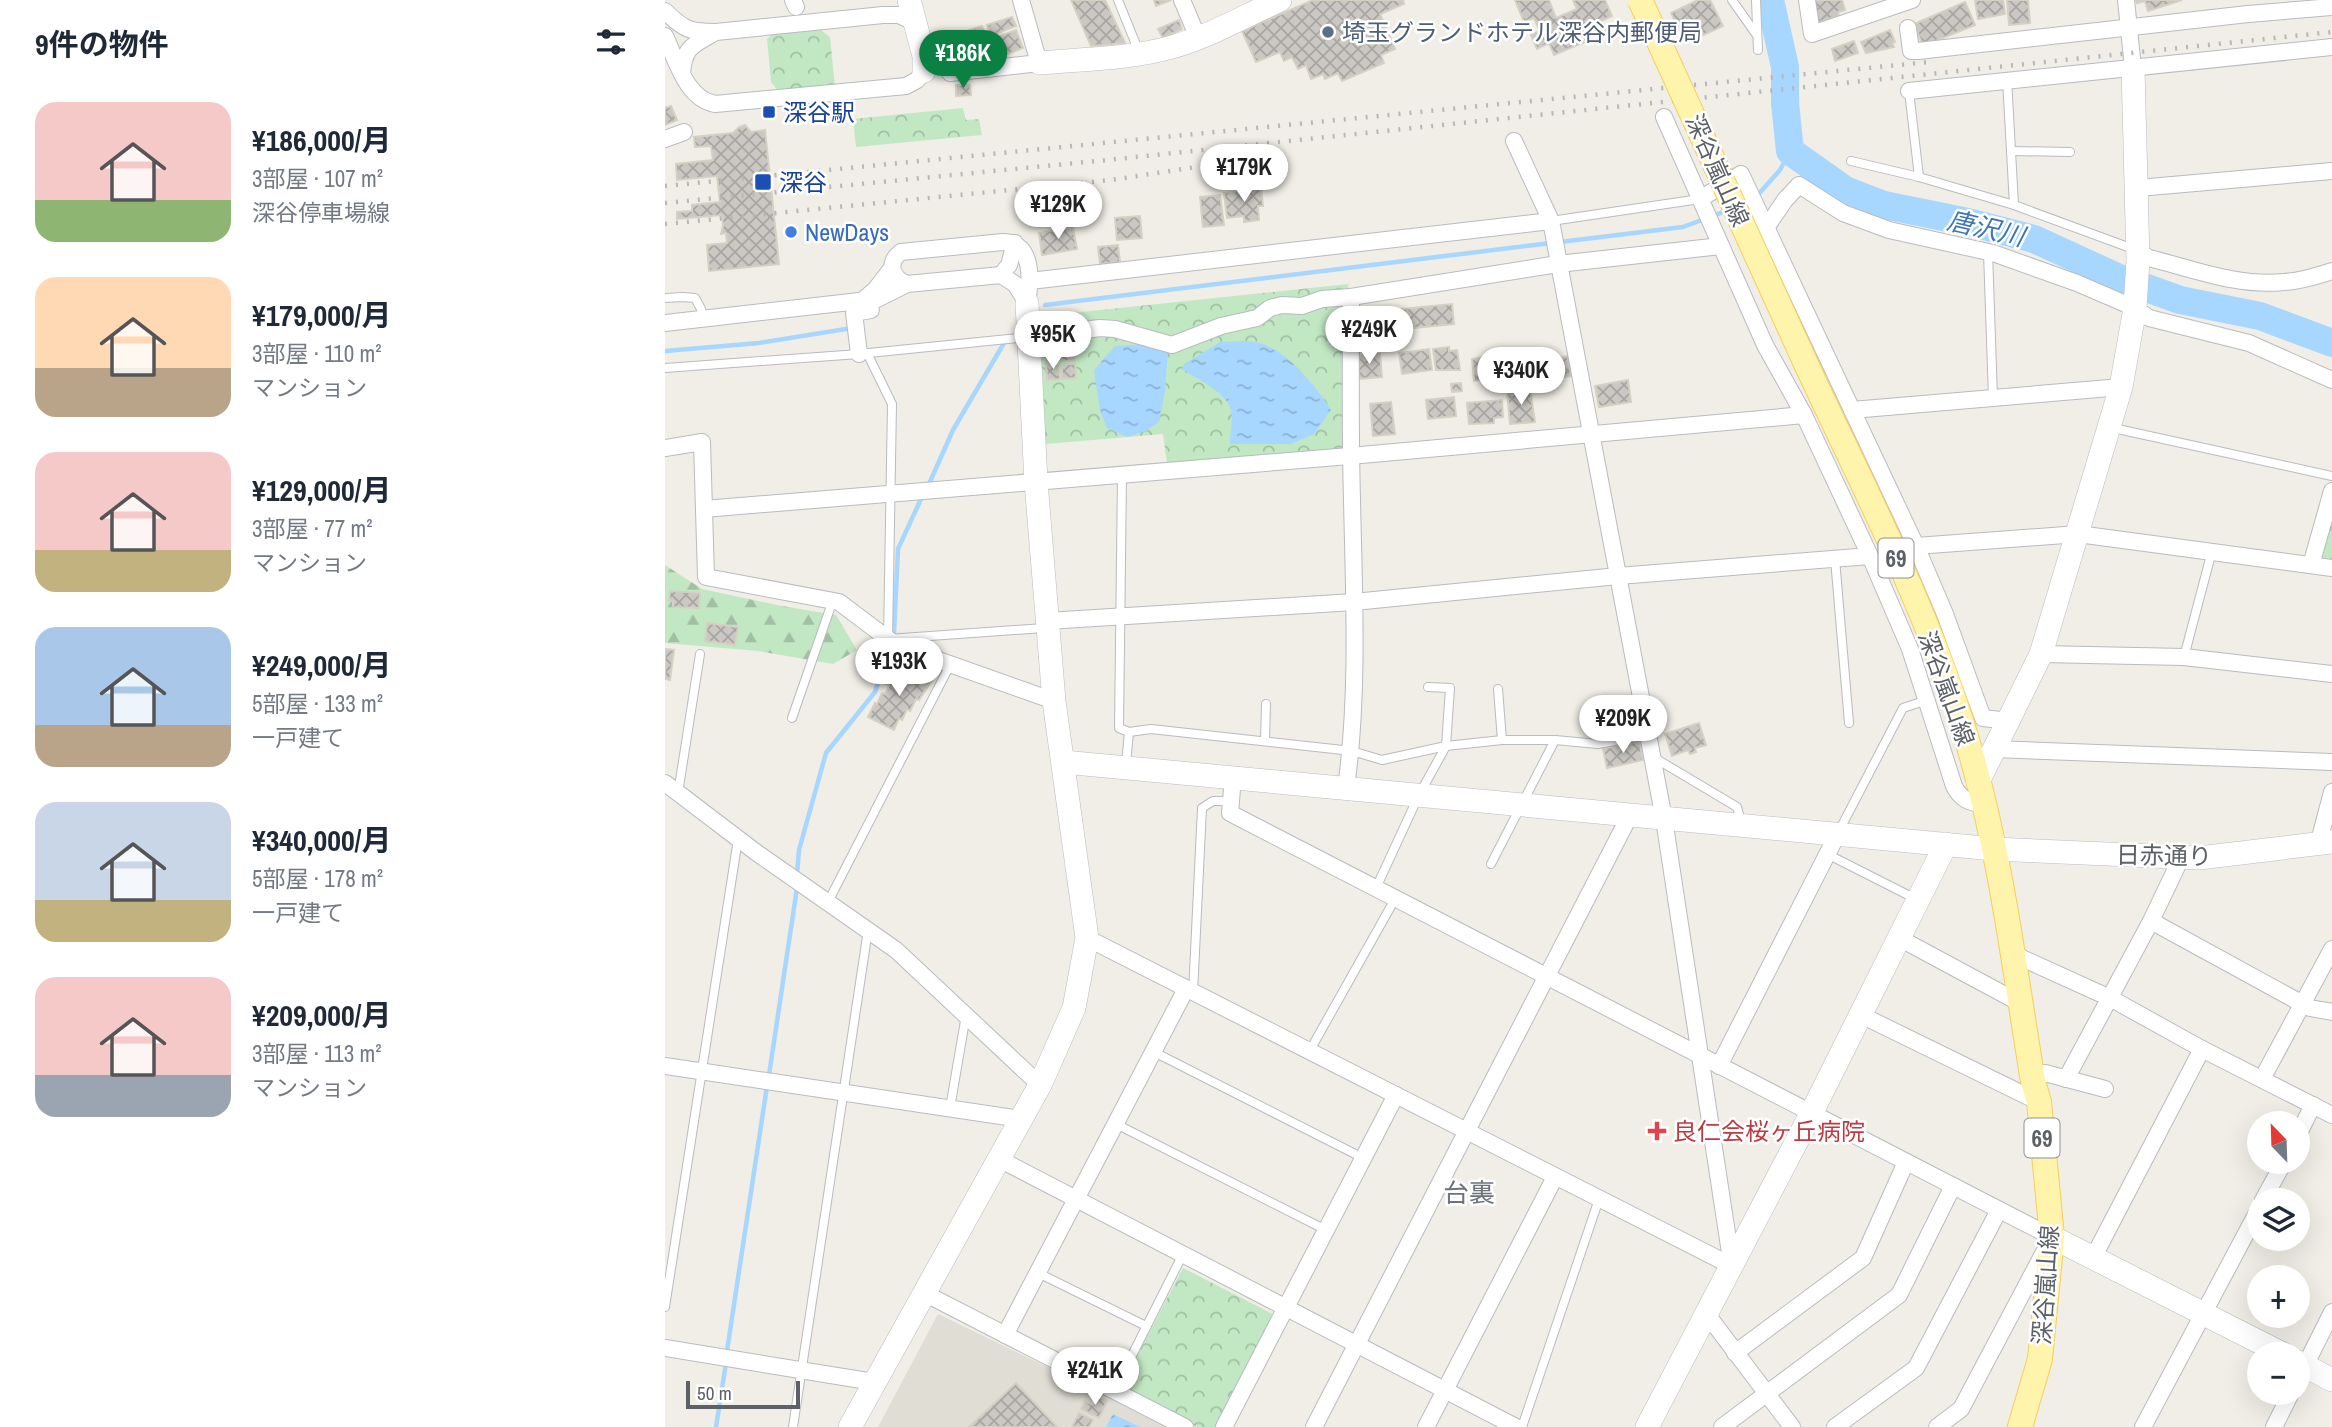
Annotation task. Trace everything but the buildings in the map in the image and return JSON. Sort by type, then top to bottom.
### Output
[{"type":"main road","name":"深谷嵐山線","points":[[1640,0],[1893,550],[1941,664],[1981,793],[1994,849],[2036,1092],[2052,1237],[2040,1359],[2020,1427]]},
{"type":"street","points":[[883,15],[895,0]]},
{"type":"street","points":[[665,36],[692,90],[708,103],[907,86],[918,80],[925,71],[924,56],[909,0]]},
{"type":"street","points":[[1021,0],[1039,63]]},
{"type":"street","points":[[1182,0],[1198,38]]},
{"type":"street","points":[[950,73],[1139,53],[1172,47],[1198,38],[1280,0]]},
{"type":"street","points":[[1807,0],[1812,34],[1912,0]]},
{"type":"street","points":[[1664,117],[1700,199],[1726,244],[1765,345],[1804,415],[1870,556],[1910,649],[1959,796],[1967,802],[1981,793],[1994,749],[2041,654],[2121,387],[2135,304],[2138,255],[2133,68],[2126,0]]},
{"type":"street","points":[[1908,28],[1911,51],[1918,51],[2130,29],[2245,7],[2332,7]]},
{"type":"street","points":[[665,12],[690,31],[716,32],[883,15],[899,16],[916,23]]},
{"type":"street","points":[[682,74],[688,51],[694,44],[716,32]]},
{"type":"street","points":[[1909,91],[2332,47]]},
{"type":"street","points":[[665,139],[684,132]]},
{"type":"street","points":[[1514,141],[1551,223],[1664,819],[1732,1266]]},
{"type":"street","points":[[2138,188],[2332,171]]},
{"type":"street","points":[[1700,199],[1741,174],[1916,546],[1945,614],[1983,718],[2009,721]]},
{"type":"street","points":[[1766,228],[1799,185],[1843,213],[1889,230],[1988,252],[2135,304],[2149,318],[2249,343],[2332,380]]},
{"type":"street","points":[[665,323],[877,299],[907,284],[1001,275],[1027,291],[1551,223]]},
{"type":"street","points":[[850,1427],[1040,1085],[1074,1008],[1087,939],[1054,701],[1036,482],[1025,254],[1021,247],[1015,243],[1003,242],[901,252],[875,290],[858,300],[853,308],[870,306],[871,310],[854,313],[863,354]]},
{"type":"street","points":[[1001,275],[1009,265],[1015,243]]},
{"type":"street","points":[[1030,337],[1100,328],[1115,329],[1172,345],[1221,326],[1257,318],[1270,308],[1282,305],[1302,306],[1322,299],[1351,297],[1557,264],[1726,244]]},
{"type":"street","points":[[2138,255],[2234,280],[2283,283],[2332,271]]},
{"type":"street","points":[[892,268],[897,278],[907,284]]},
{"type":"street","points":[[1346,788],[1352,751],[1354,602],[1350,456],[1351,297]]},
{"type":"street","points":[[1765,345],[1816,334]]},
{"type":"street","points":[[1852,410],[2121,387]]},
{"type":"street","points":[[705,509],[1350,456],[1804,415]]},
{"type":"street","points":[[665,448],[702,442],[706,577],[839,601],[896,645],[1054,701]]},
{"type":"street","points":[[2311,565],[2332,491]]},
{"type":"street","points":[[1916,546],[2078,534],[2332,568]]},
{"type":"street","points":[[1048,624],[1354,602],[1618,576],[1870,556]]},
{"type":"street","points":[[2041,654],[2184,657],[2332,674]]},
{"type":"street","points":[[1994,749],[2332,761]]},
{"type":"street","name":"日赤通り","points":[[1063,762],[1742,826],[1832,845],[1946,844],[1994,849],[2199,858],[2325,844]]},
{"type":"street","points":[[1233,778],[1230,813],[1811,1114],[2259,1342]]},
{"type":"street","points":[[665,783],[738,839],[896,950],[1040,1085]]},
{"type":"street","points":[[2325,844],[2332,792]]},
{"type":"street","points":[[1314,1427],[1630,815]]},
{"type":"street","points":[[1647,1427],[1811,1114],[1946,844]]},
{"type":"street","points":[[1719,1066],[1832,845]]},
{"type":"street","points":[[2066,1079],[2151,921],[2181,858]]},
{"type":"street","points":[[2151,921],[2302,1004],[2332,1012]]},
{"type":"street","points":[[1899,938],[2020,1003]]},
{"type":"street","points":[[1087,939],[1732,1266]]},
{"type":"street","points":[[2262,1079],[2332,948]]},
{"type":"street","points":[[2013,954],[2110,998],[2202,1049],[2332,1115]]},
{"type":"street","points":[[1005,1335],[1189,991]]},
{"type":"street","points":[[1861,1015],[2036,1092],[2045,1073],[2105,1089]]},
{"type":"street","points":[[2093,1258],[2202,1049]]},
{"type":"street","points":[[665,1066],[1021,1119]]},
{"type":"street","points":[[1224,1427],[1396,1095]]},
{"type":"street","points":[[2310,1111],[2313,1105]]},
{"type":"street","points":[[999,1158],[1516,1427]]},
{"type":"street","points":[[1735,1353],[1863,1258],[1906,1162]]},
{"type":"street","points":[[1426,1427],[1555,1177]]},
{"type":"street","points":[[1722,1427],[1899,1295],[1953,1186]]},
{"type":"street","points":[[1835,1427],[1916,1368],[1999,1210]]},
{"type":"street","points":[[2143,1427],[2247,1232]]},
{"type":"street","points":[[1937,1427],[1961,1409],[2052,1237]]},
{"type":"street","points":[[924,1293],[1185,1427]]},
{"type":"street","points":[[2310,1352],[2332,1311]]},
{"type":"street","points":[[1706,1313],[1792,1427]]},
{"type":"street","points":[[665,1348],[874,1382]]},
{"type":"street","points":[[2310,1373],[2332,1380]]},
{"type":"street","points":[[2274,1427],[2285,1405]]},
{"type":"lane","points":[[1118,0],[1139,53]]},
{"type":"lane","points":[[1732,0],[1756,34]]},
{"type":"lane","points":[[1756,0],[1758,50]]},
{"type":"lane","points":[[2007,79],[2014,205]]},
{"type":"lane","points":[[1909,91],[1919,177]]},
{"type":"lane","points":[[2011,151],[2070,152]]},
{"type":"lane","points":[[1851,162],[1919,177],[2014,205],[2138,255]]},
{"type":"lane","points":[[1551,223],[1700,199]]},
{"type":"lane","points":[[1743,237],[1766,228]]},
{"type":"lane","points":[[1988,252],[1993,398]]},
{"type":"lane","points":[[665,299],[695,298],[703,319]]},
{"type":"lane","points":[[665,368],[863,354],[1030,337]]},
{"type":"lane","points":[[863,354],[892,404],[888,639],[1048,624]]},
{"type":"lane","points":[[2110,427],[2332,476]]},
{"type":"lane","points":[[1122,475],[1119,728],[1129,732],[1150,729],[1352,751],[1382,760],[1445,746],[1502,740],[1555,740],[1598,744],[1649,735]]},
{"type":"lane","points":[[2184,657],[2212,551]]},
{"type":"lane","points":[[1835,559],[1849,723]]},
{"type":"lane","points":[[792,718],[833,600]]},
{"type":"lane","points":[[678,793],[700,654]]},
{"type":"lane","points":[[828,902],[950,664]]},
{"type":"lane","points":[[1376,888],[1445,746],[1450,688],[1428,687]]},
{"type":"lane","points":[[1498,689],[1502,740]]},
{"type":"lane","points":[[1918,901],[1832,845],[1903,708],[1927,700]]},
{"type":"lane","points":[[1265,741],[1266,704]]},
{"type":"lane","points":[[1126,767],[1129,732]]},
{"type":"lane","points":[[1491,863],[1555,740]]},
{"type":"lane","points":[[1653,757],[1737,807],[1742,826]]},
{"type":"lane","points":[[1189,991],[1202,808],[1213,801],[1231,801]]},
{"type":"lane","points":[[665,1307],[738,839]]},
{"type":"lane","points":[[1309,1052],[1396,898]]},
{"type":"lane","points":[[793,1427],[868,930]]},
{"type":"lane","points":[[950,1108],[966,1015]]},
{"type":"lane","points":[[1154,1052],[1363,1158]]},
{"type":"lane","points":[[1116,1124],[1326,1230]]},
{"type":"lane","points":[[1521,1427],[1599,1199]]},
{"type":"lane","points":[[1114,1391],[1183,1254]]},
{"type":"lane","points":[[1038,1273],[1146,1326]]},
{"type":"shaded area","points":[[938,1314],[1171,1427],[878,1427]]},
{"type":"green space","points":[[818,28],[830,37],[835,87],[779,92],[771,82],[767,39],[774,33]]},
{"type":"green space","points":[[963,108],[966,120],[979,119],[982,135],[856,147],[853,119]]},
{"type":"green space","points":[[1348,284],[1351,304],[1350,456],[1168,471],[1163,434],[1034,445],[1030,337],[1053,315]]},
{"type":"green space","points":[[2332,510],[2332,562],[2318,560]]},
{"type":"green space","points":[[665,565],[702,589],[836,615],[857,650],[833,664],[758,651],[665,643]]},
{"type":"green space","points":[[1183,1268],[1275,1315],[1219,1427],[1197,1427],[1119,1390]]},
{"type":"water","points":[[1220,342],[1259,343],[1280,353],[1300,370],[1331,410],[1314,434],[1291,444],[1230,444],[1232,419],[1229,405],[1211,387],[1182,369],[1184,364]]},
{"type":"water","points":[[1151,344],[1168,350],[1165,391],[1159,422],[1146,431],[1127,437],[1107,428],[1100,411],[1094,370],[1115,346]]},
{"type":"water","points":[[1113,1414],[1140,1427],[1106,1427]]},
{"type":"waterway","name":"唐沢川","points":[[1770,0],[1785,67],[1785,103],[1790,151],[1845,190],[1884,205],[2034,239],[2119,278],[2180,300],[2260,316],[2332,343]]},
{"type":"waterway","points":[[1756,197],[1780,170],[1790,151]]},
{"type":"waterway","points":[[1560,242],[1683,227],[1726,211]]},
{"type":"waterway","points":[[1045,305],[1551,243]]},
{"type":"waterway","points":[[665,351],[759,343],[852,328]]},
{"type":"waterway","points":[[929,484],[953,430],[1004,343]]},
{"type":"waterway","points":[[894,633],[898,549],[921,499]]},
{"type":"waterway","points":[[797,874],[799,850],[826,753],[875,692],[890,647]]},
{"type":"waterway","points":[[769,1075],[797,888]]},
{"type":"waterway","points":[[727,1351],[767,1086]]},
{"type":"waterway","points":[[716,1427],[726,1363]]},
{"type":"railway","points":[[665,203],[1107,160],[2332,32]]},
{"type":"railway","points":[[665,186],[1929,62]]},
{"type":"railway","points":[[665,224],[1111,180],[1196,167],[1261,152]]},
{"type":"place","name":"埼玉グランドホテル深谷内郵便局","points":[[1328,32]]},
{"type":"place","name":"深谷駅","points":[[769,112]]},
{"type":"place","name":"深谷","points":[[763,182]]},
{"type":"place","name":"NewDays","points":[[791,232]]},
{"type":"place","name":"良仁会桜ヶ丘病院","points":[[1657,1131]]},
{"type":"district","name":"台裏","points":[[1469,1192]]}]
